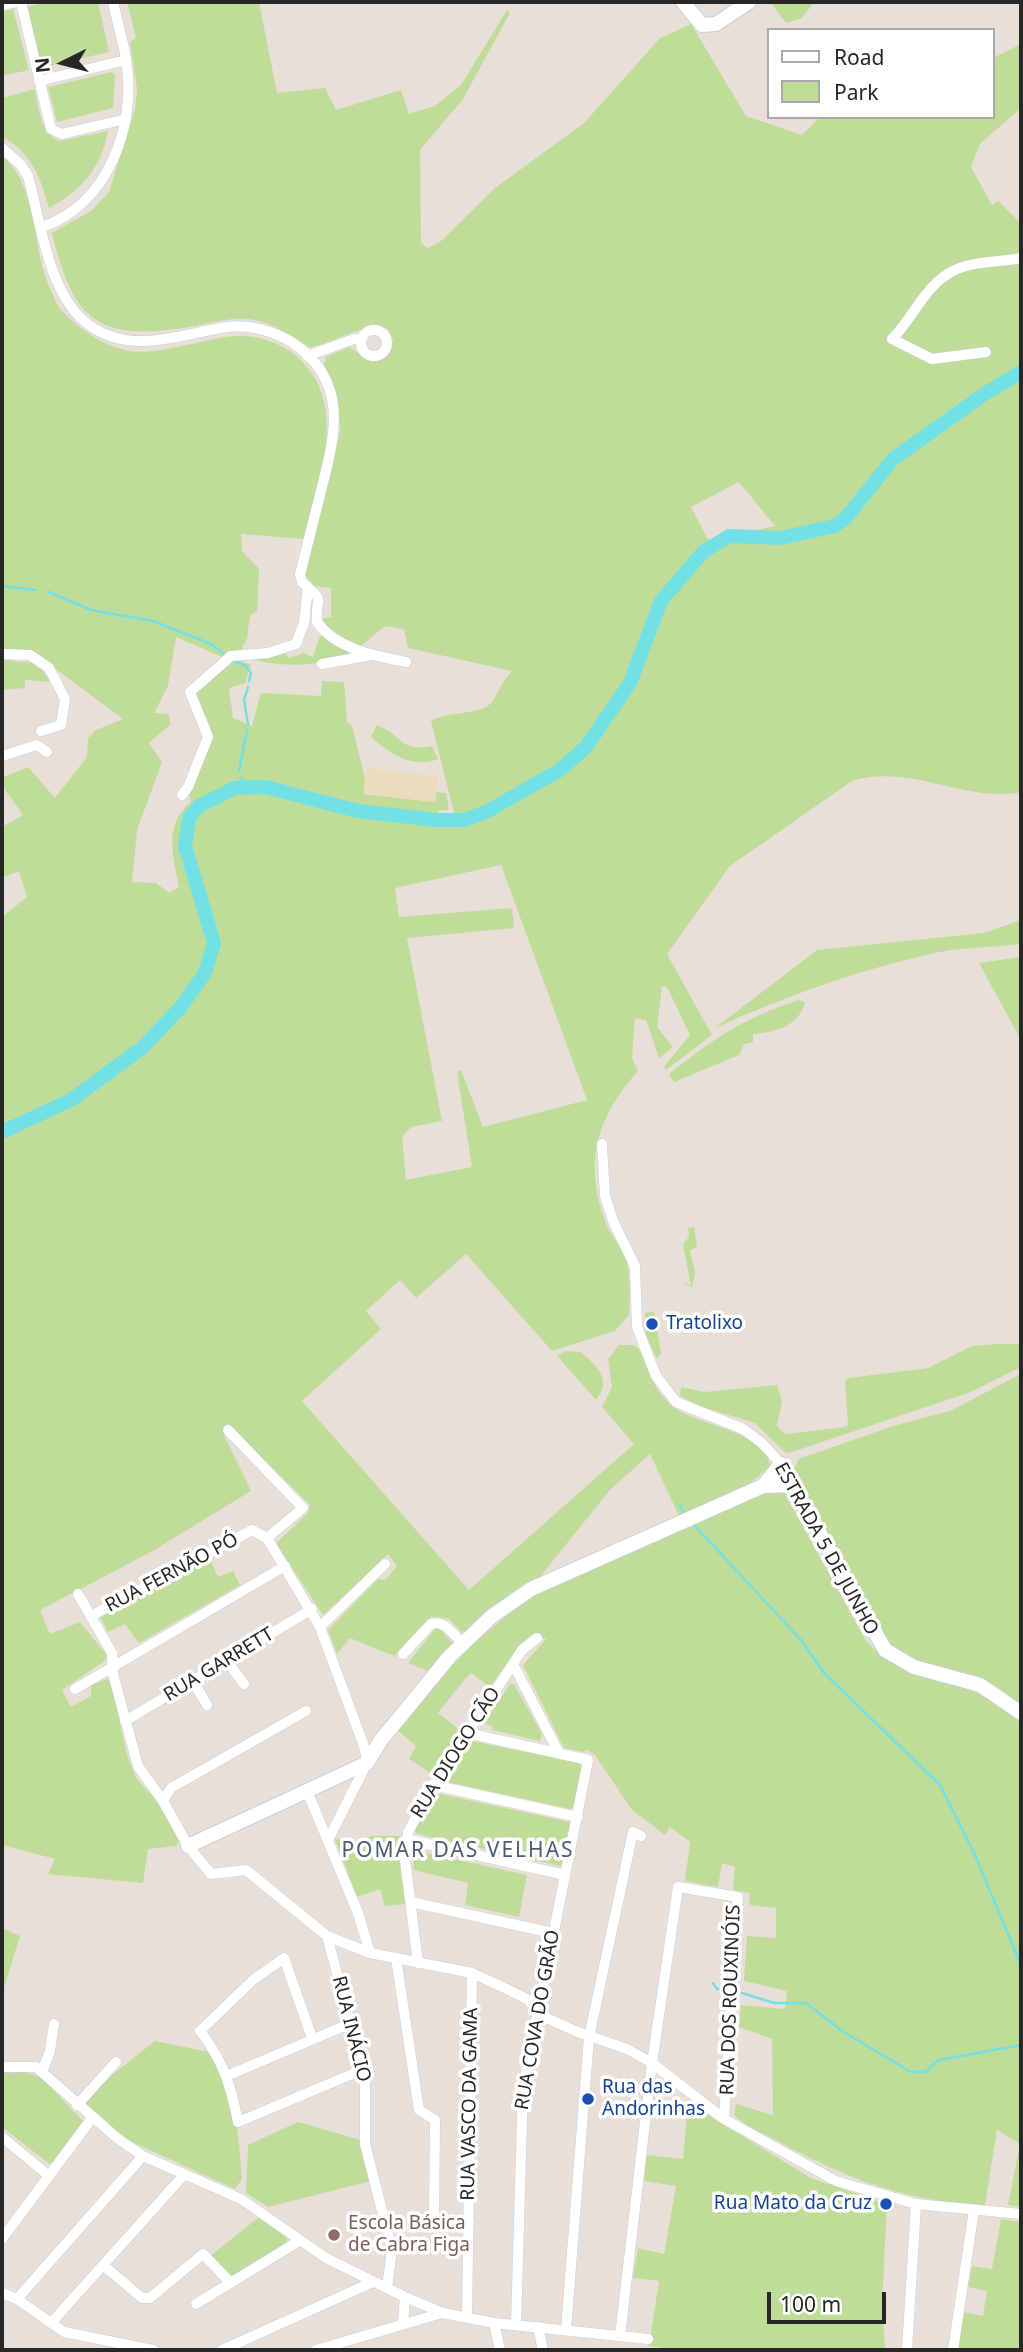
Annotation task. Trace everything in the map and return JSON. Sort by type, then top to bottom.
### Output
[{"type":"street","points":[[2,5],[19,2],[50,125],[58,134],[126,119]]},
{"type":"street","points":[[42,227],[69,214],[100,184],[115,156],[126,119],[126,60],[113,2]]},
{"type":"street","points":[[683,2],[702,25],[710,26],[749,2]]},
{"type":"street","points":[[40,81],[126,60]]},
{"type":"street","points":[[2,148],[21,165],[28,176],[55,280],[68,304],[88,324],[109,337],[133,342],[154,342],[241,326],[277,335],[307,355],[327,385],[335,413],[334,441],[300,574],[307,587],[304,624],[296,644],[268,653],[231,656],[190,692],[208,737],[188,788],[182,795]]},
{"type":"street","points":[[986,352],[925,358],[892,339],[907,324],[942,277],[958,268],[1021,258]]},
{"type":"street","points":[[307,355],[354,339],[362,340]]},
{"type":"street","points":[[307,587],[315,591],[320,600],[317,622],[325,632],[372,655],[406,662]]},
{"type":"street","points":[[2,654],[30,655],[48,668],[65,699],[61,725],[41,731]]},
{"type":"street","points":[[322,664],[372,655]]},
{"type":"street","points":[[2,756],[37,745],[47,752]]},
{"type":"street","name":"ESTRADA 5 DE JUNHO","points":[[602,1144],[603,1178],[608,1209],[635,1266],[636,1321],[648,1359],[671,1398],[695,1412],[743,1429],[762,1443],[781,1464],[885,1650],[914,1667],[973,1682],[1021,1713]]},
{"type":"street","points":[[228,1430],[303,1508],[268,1538],[312,1609],[320,1627],[365,1749],[367,1763]]},
{"type":"street","points":[[763,1486],[781,1464]]},
{"type":"street","points":[[328,1840],[367,1763],[382,1740],[462,1643],[492,1616],[531,1589],[763,1486],[791,1485]]},
{"type":"street","name":"RUA FERNÃO PÓ","points":[[91,1616],[252,1530],[268,1538]]},
{"type":"street","points":[[320,1627],[385,1564]]},
{"type":"street","points":[[75,1689],[115,1663],[285,1566]]},
{"type":"street","points":[[78,1594],[115,1663],[113,1674],[138,1766],[163,1801],[188,1846],[211,1874],[246,1870],[327,1936],[370,1952],[472,1973],[529,2000],[536,2013],[589,2037],[627,2049],[652,2063],[724,2119],[836,2181],[916,2204],[1021,2214]]},
{"type":"street","name":"RUA GARRETT","points":[[125,1720],[312,1609]]},
{"type":"street","points":[[403,1654],[431,1624],[437,1622],[442,1623],[462,1643]]},
{"type":"street","name":"RUA DIOGO CÃO","points":[[418,1963],[406,1839],[433,1785],[467,1733],[513,1664],[537,1639]]},
{"type":"street","points":[[227,1661],[244,1684]]},
{"type":"street","points":[[513,1664],[559,1753]]},
{"type":"street","points":[[193,1681],[207,1705]]},
{"type":"street","points":[[163,1801],[171,1788],[306,1711]]},
{"type":"street","points":[[467,1733],[559,1753]]},
{"type":"street","name":"RUA COVA DO GRÃO","points":[[516,2325],[521,2110],[536,2013],[588,1760],[559,1753]]},
{"type":"street","points":[[188,1846],[367,1763]]},
{"type":"street","points":[[433,1785],[578,1817]]},
{"type":"street","points":[[307,1791],[358,1913],[370,1952]]},
{"type":"street","points":[[566,2330],[589,2037],[633,1832],[641,1836]]},
{"type":"street","points":[[406,1839],[565,1875]]},
{"type":"street","name":"RUA DOS ROUXINÓIS","points":[[652,2063],[678,1887],[738,1897],[724,2119]]},
{"type":"street","points":[[411,1902],[553,1933]]},
{"type":"street","name":"RUA INÁCIO","points":[[327,1936],[367,2089],[365,2144],[392,2250],[387,2288]]},
{"type":"street","points":[[312,2038],[284,1958],[253,1980],[200,2031],[216,2051],[229,2075],[238,2122],[362,2070]]},
{"type":"street","points":[[396,1958],[419,2109],[435,2120],[434,2223],[469,2223]]},
{"type":"street","name":"RUA VASCO DA GAMA","points":[[467,2318],[472,1973]]},
{"type":"street","points":[[42,2072],[50,2051],[54,2024]]},
{"type":"street","points":[[229,2075],[349,2024]]},
{"type":"street","points":[[77,2105],[116,2062]]},
{"type":"street","points":[[620,2336],[652,2063]]},
{"type":"street","points":[[2,2067],[36,2067],[92,2118],[144,2155],[183,2176],[241,2199],[299,2241],[373,2283],[405,2297],[443,2313],[494,2323],[648,2339]]},
{"type":"street","points":[[2,2239],[92,2118]]},
{"type":"street","points":[[2,2137],[49,2176]]},
{"type":"street","points":[[17,2299],[144,2155]]},
{"type":"street","points":[[51,2323],[183,2176]]},
{"type":"street","points":[[907,2350],[916,2204]]},
{"type":"street","points":[[953,2350],[974,2210]]},
{"type":"street","points":[[196,2304],[299,2241]]},
{"type":"street","points":[[103,2264],[142,2298],[150,2298],[203,2254],[231,2283]]},
{"type":"street","points":[[222,2350],[373,2283]]},
{"type":"street","points":[[2,2293],[17,2299],[64,2332],[153,2350]]},
{"type":"street","points":[[403,2324],[405,2297]]},
{"type":"street","points":[[316,2350],[443,2313]]},
{"type":"street","points":[[494,2323],[500,2350]]},
{"type":"street","points":[[538,2327],[543,2350]]},
{"type":"green space","points":[[48,2],[98,2],[109,52],[40,68],[27,7]]},
{"type":"green space","points":[[127,2],[259,2],[277,93],[325,88],[336,110],[401,90],[409,114],[435,106],[461,85],[507,10],[510,13],[463,99],[420,150],[421,243],[428,248],[441,241],[495,188],[584,123],[660,38],[691,24],[746,116],[802,135],[818,119],[995,119],[995,57],[1021,44],[1021,108],[980,144],[971,167],[992,205],[998,201],[1021,223],[1021,792],[979,792],[895,777],[852,781],[730,866],[667,954],[712,1035],[666,1070],[664,1067],[690,1035],[667,987],[662,986],[657,1027],[673,1047],[659,1058],[646,1020],[635,1018],[632,1058],[638,1071],[612,1106],[598,1142],[595,1181],[599,1201],[608,1227],[625,1256],[629,1277],[629,1315],[615,1331],[552,1351],[466,1254],[416,1298],[400,1280],[366,1311],[381,1329],[302,1401],[469,1590],[634,1444],[602,1407],[612,1387],[608,1359],[619,1345],[634,1345],[639,1349],[656,1386],[671,1405],[756,1444],[766,1454],[770,1466],[747,1486],[680,1518],[650,1454],[610,1490],[539,1578],[467,1631],[462,1632],[448,1618],[431,1617],[394,1656],[350,1638],[337,1654],[328,1630],[378,1579],[385,1580],[397,1566],[388,1554],[323,1615],[276,1543],[308,1513],[310,1505],[227,1423],[224,1435],[251,1491],[151,1552],[40,1610],[50,1634],[80,1622],[106,1654],[106,1660],[62,1690],[71,1707],[91,1696],[91,1685],[107,1679],[111,1683],[127,1755],[136,1778],[158,1802],[180,1839],[176,1846],[148,1849],[143,1883],[48,1874],[55,1859],[2,1845],[2,917],[27,897],[19,871],[2,878],[2,827],[23,815],[2,786],[2,778],[28,767],[55,798],[87,757],[88,738],[96,730],[123,719],[33,652],[2,649],[2,156],[22,183],[33,218],[44,272],[55,300],[76,324],[102,341],[121,349],[141,352],[223,337],[259,338],[295,355],[312,374],[322,395],[326,442],[323,467],[305,539],[241,534],[242,551],[259,569],[257,612],[250,615],[247,639],[241,650],[225,653],[222,657],[176,637],[168,686],[154,713],[169,714],[170,725],[149,743],[162,762],[137,830],[132,882],[156,883],[169,893],[179,887],[173,852],[173,830],[176,820],[191,802],[191,784],[211,737],[210,725],[193,694],[233,658],[251,665],[245,683],[229,688],[233,718],[252,726],[261,693],[321,696],[322,681],[344,682],[347,722],[352,725],[365,778],[364,794],[435,802],[436,792],[446,793],[449,810],[439,810],[438,813],[454,813],[431,721],[471,712],[490,704],[512,671],[408,648],[404,629],[385,626],[361,646],[336,635],[323,624],[323,618],[331,617],[331,588],[314,586],[305,575],[340,432],[338,400],[324,365],[326,357],[349,347],[369,360],[387,355],[393,340],[388,329],[371,327],[309,347],[272,326],[247,319],[158,331],[132,331],[111,327],[94,319],[69,287],[52,233],[91,211],[109,192],[135,109],[137,89],[130,42],[136,38]],"holes":[[[739,482],[775,526],[708,540],[691,507]],[[501,865],[587,1100],[483,1127],[461,1070],[457,1072],[472,1167],[406,1180],[402,1136],[411,1127],[442,1121],[407,938],[514,928],[512,908],[399,917],[395,888]]]},
{"type":"green space","points":[[770,2],[814,2],[802,18],[786,23]]},
{"type":"green space","points":[[13,9],[29,70],[2,76],[2,12]]},
{"type":"green space","points":[[111,72],[115,74],[113,108],[57,122],[48,87]]},
{"type":"green space","points":[[35,89],[44,126],[59,141],[108,131],[101,156],[88,177],[71,194],[49,208],[38,176],[28,158],[2,137],[2,98]]},
{"type":"green space","points":[[322,636],[356,650],[317,663],[274,664],[248,658],[284,651],[289,658],[304,653],[313,657]]},
{"type":"green space","points":[[2,660],[37,663],[51,682],[25,680],[25,688],[2,690]]},
{"type":"green space","points":[[377,725],[407,745],[432,746],[438,759],[429,762],[411,761],[394,754],[371,737]]},
{"type":"green space","points":[[1021,920],[1021,944],[952,950],[874,968],[767,1006],[715,1028],[817,950],[984,933]]},
{"type":"green space","points":[[1021,957],[1021,1040],[979,963]]},
{"type":"green space","points":[[799,1000],[805,1002],[792,1023],[778,1030],[753,1034],[753,1042],[744,1044],[739,1055],[674,1082],[669,1074],[730,1030]]},
{"type":"green space","points":[[694,1227],[697,1247],[690,1250],[695,1273],[692,1287],[681,1283],[691,1285],[683,1245],[689,1236],[688,1228]]},
{"type":"green space","points":[[654,1312],[661,1353],[657,1359],[646,1335],[645,1313]]},
{"type":"green space","points":[[1021,1344],[1021,1367],[971,1392],[786,1453],[755,1423],[702,1407],[680,1396],[681,1387],[705,1392],[777,1385],[782,1401],[777,1426],[785,1434],[845,1427],[848,1425],[845,1381],[848,1378],[928,1368],[972,1346]]},
{"type":"green space","points":[[565,1351],[581,1352],[600,1373],[603,1386],[596,1400],[557,1356]]},
{"type":"green space","points":[[1021,1374],[1021,1704],[985,1680],[920,1661],[888,1642],[793,1471],[799,1459],[893,1426],[950,1411]]},
{"type":"green space","points":[[784,1492],[865,1639],[878,1653],[903,1669],[975,1692],[1021,1722],[1021,2207],[1008,2205],[1020,2144],[997,2130],[985,2205],[929,2199],[877,2186],[801,2154],[748,2126],[734,2115],[736,2104],[773,2115],[772,2039],[739,2027],[741,2005],[785,2009],[787,1991],[744,1981],[747,1936],[776,1938],[776,1908],[750,1905],[749,1893],[733,1890],[735,1867],[722,1863],[718,1887],[685,1881],[690,1842],[670,1827],[665,1835],[632,1810],[595,1755],[587,1750],[583,1752],[564,1748],[523,1665],[546,1639],[533,1635],[516,1651],[490,1687],[471,1673],[466,1678],[438,1713],[461,1731],[432,1774],[409,1759],[416,1746],[397,1730],[466,1652],[504,1618],[547,1587],[765,1493]]},
{"type":"green space","points":[[210,1559],[218,1577],[233,1571],[240,1585],[139,1643],[125,1624],[108,1632],[100,1617]]},
{"type":"green space","points":[[435,1629],[440,1629],[453,1644],[428,1671],[408,1663]]},
{"type":"green space","points":[[510,1684],[514,1684],[542,1734],[540,1741],[492,1730],[492,1726],[484,1723]]},
{"type":"green space","points":[[471,1741],[580,1763],[583,1767],[574,1807],[570,1809],[447,1782],[444,1778]]},
{"type":"green space","points":[[435,1793],[570,1822],[563,1864],[560,1866],[417,1834],[415,1830]]},
{"type":"green space","points":[[369,1836],[400,1836],[399,1856],[405,1904],[385,1906],[380,1889],[357,1897],[335,1839],[367,1841]]},
{"type":"green space","points":[[413,1850],[527,1875],[519,1917],[465,1905],[468,1883],[414,1870]]},
{"type":"green space","points":[[2,1928],[20,1936],[2,1994]]},
{"type":"green space","points":[[155,2041],[209,2052],[218,2068],[231,2098],[237,2128],[242,2179],[235,2189],[121,2137],[83,2106],[98,2086]]},
{"type":"green space","points":[[24,2072],[41,2077],[84,2122],[52,2166],[2,2127],[2,2073]]},
{"type":"green space","points":[[688,2103],[811,2178],[887,2204],[882,2304],[885,2350],[677,2350],[649,2346],[659,2281],[633,2278],[638,2248],[664,2254],[676,2186],[644,2181],[646,2155],[683,2159]]},
{"type":"green space","points":[[298,2122],[361,2140],[371,2181],[268,2207],[246,2193],[248,2145]]},
{"type":"green space","points":[[259,2217],[287,2238],[288,2245],[230,2277],[210,2256]]},
{"type":"green space","points":[[1001,2219],[1021,2222],[1021,2350],[958,2350],[963,2312],[983,2316],[987,2291],[968,2287],[972,2266],[992,2269]]},
{"type":"sand","points":[[366,768],[438,776],[435,802],[364,794]]},
{"type":"waterway","points":[[2,1132],[71,1100],[142,1048],[180,1008],[205,973],[214,943],[185,846],[189,818],[199,806],[235,788],[265,787],[358,811],[435,820],[464,820],[486,812],[560,770],[586,747],[630,683],[661,601],[703,552],[729,536],[780,538],[835,526],[845,519],[893,459],[986,393],[1021,372]]},
{"type":"waterway","points":[[2,586],[36,590]]},
{"type":"waterway","points":[[49,592],[91,610],[153,621],[211,644],[226,656]]},
{"type":"waterway","points":[[234,661],[245,665],[251,673],[249,681]]},
{"type":"waterway","points":[[248,687],[244,700],[248,724]]},
{"type":"waterway","points":[[239,771],[247,730]]},
{"type":"waterway","points":[[240,777],[249,787]]},
{"type":"waterway","points":[[680,1505],[685,1514]]},
{"type":"waterway","points":[[694,1525],[801,1640],[824,1673],[940,1785],[975,1855],[1021,1965]]},
{"type":"waterway","points":[[713,1983],[717,1989],[727,1989]]},
{"type":"waterway","points":[[742,1993],[774,2003],[806,2003],[842,2031],[911,2072],[925,2072],[939,2060],[1021,2045]]},
{"type":"place","name":"Tratolixo","points":[[652,1324]]},
{"type":"place","name":"Rua das Andorinhas","points":[[588,2099]]},
{"type":"place","name":"Rua Mato da Cruz","points":[[886,2204]]},
{"type":"place","name":"Escola Básica de Cabra Figa","points":[[334,2235]]},
{"type":"district","name":"POMAR DAS VELHAS","points":[[458,1851]]}]
